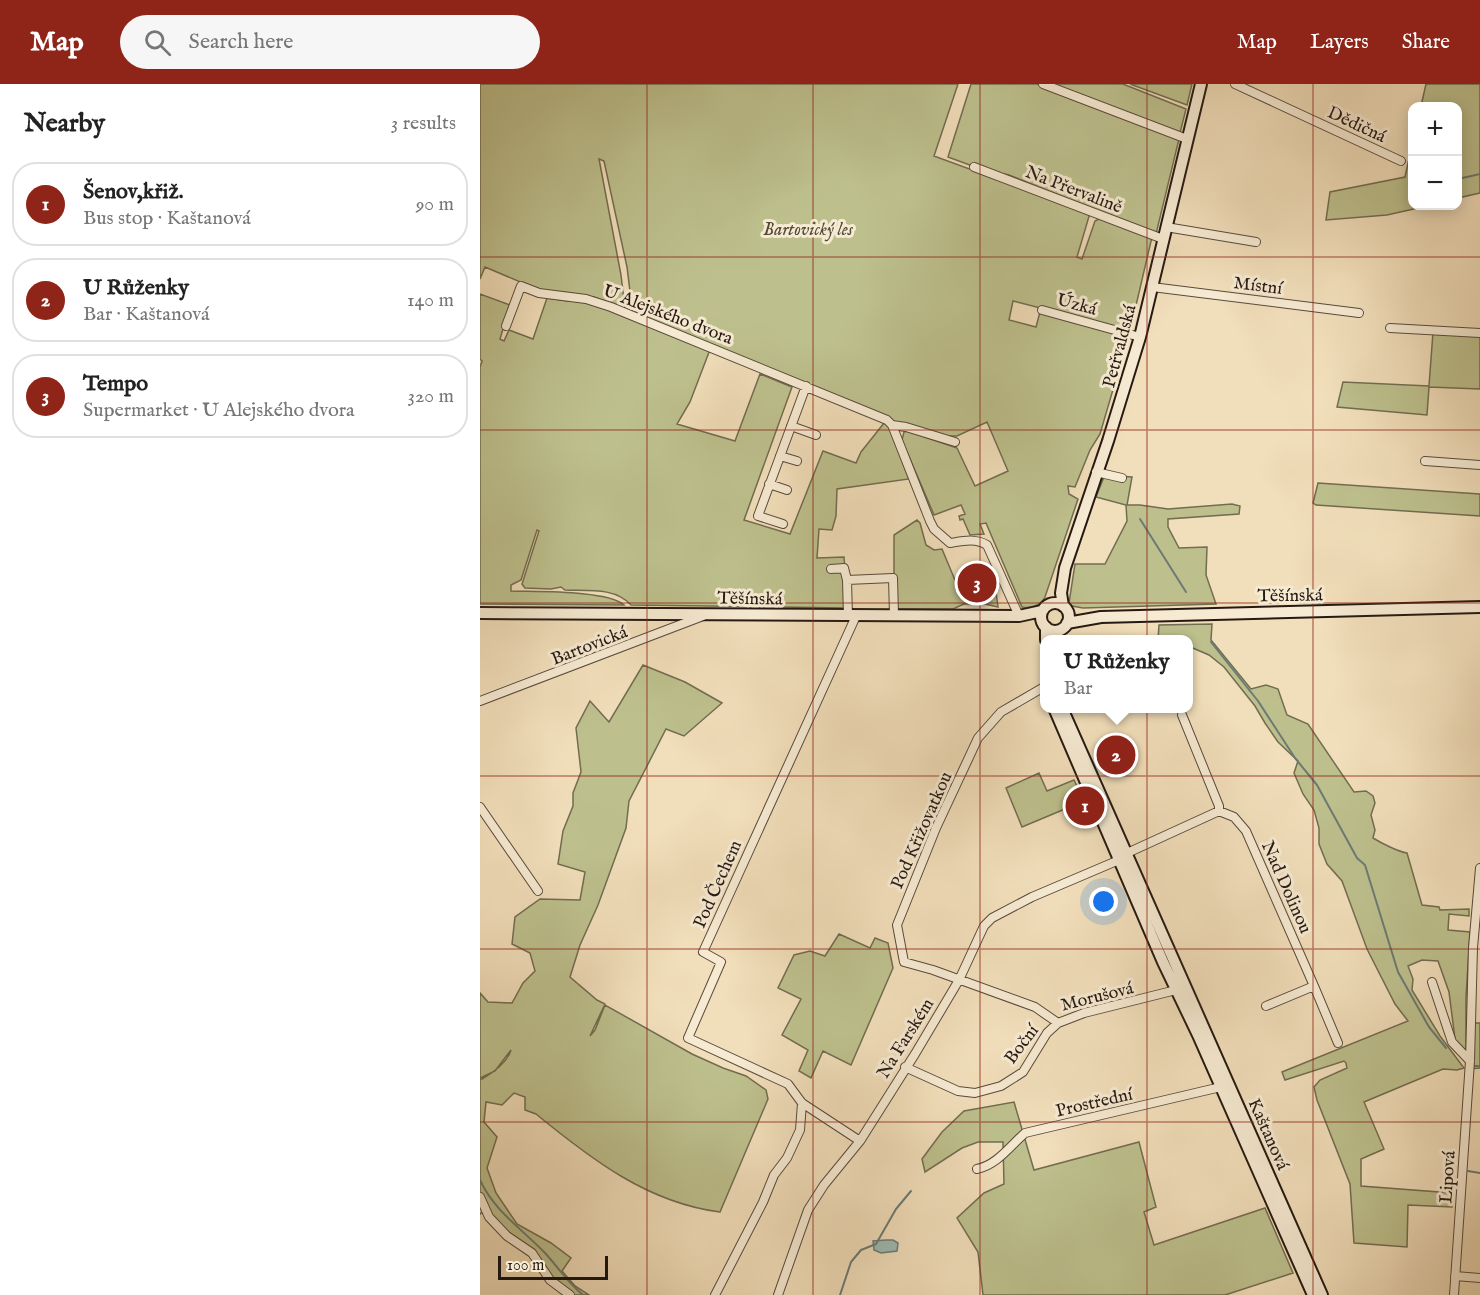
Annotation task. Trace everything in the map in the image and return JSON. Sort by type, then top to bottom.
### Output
[{"type":"main road","name":"Petřvaldská","points":[[1045,616],[1065,568],[1140,337],[1201,84]]},
{"type":"main road","name":"Petřvaldská","points":[[1060,631],[1065,608],[1061,593],[1065,568]]},
{"type":"main road","name":"Těšínská","points":[[480,613],[1045,616],[1056,603],[1065,608],[1101,617],[1480,607]]},
{"type":"main road","points":[[1045,616],[1052,630],[1060,631]]},
{"type":"main road","points":[[1045,616],[1046,635]]},
{"type":"main road","name":"Těšínská","points":[[1060,631],[1101,617]]},
{"type":"main road","name":"Kaštanová","points":[[1056,713],[1122,857]]},
{"type":"main road","name":"Kaštanová","points":[[1064,713],[1163,962],[1182,988],[1313,1295]]},
{"type":"main road","name":"Kaštanová","points":[[1225,1086],[1322,1295]]},
{"type":"street","points":[[1043,84],[1187,139]]},
{"type":"street","name":"Dědičná","points":[[1234,84],[1401,161]]},
{"type":"street","name":"Na Přervalině","points":[[974,167],[1163,239]]},
{"type":"street","points":[[1166,227],[1256,242]]},
{"type":"street","name":"U Alejského dvora","points":[[506,326],[521,286],[539,293],[586,298],[878,415],[892,425],[955,442]]},
{"type":"street","name":"Místní","points":[[1152,287],[1359,313]]},
{"type":"street","name":"Úzká","points":[[1042,310],[1140,337]]},
{"type":"street","points":[[1390,328],[1480,333]]},
{"type":"street","points":[[783,524],[758,516],[806,386]]},
{"type":"street","points":[[892,425],[934,529],[950,543],[968,540],[980,541],[987,545],[1019,616]]},
{"type":"street","points":[[791,426],[816,435]]},
{"type":"street","points":[[780,456],[797,461]]},
{"type":"street","points":[[1425,461],[1480,465]]},
{"type":"street","points":[[1096,472],[1122,478]]},
{"type":"street","points":[[770,484],[787,490]]},
{"type":"street","points":[[831,569],[844,568],[852,616]]},
{"type":"street","points":[[847,580],[893,578],[894,615]]},
{"type":"street","name":"Bartovická","points":[[480,701],[707,614]]},
{"type":"street","name":"Pod Čechem","points":[[852,616],[703,952],[721,962],[688,1038],[788,1084],[802,1103],[860,1141]]},
{"type":"street","name":"Pod Křižovatkou","points":[[959,980],[904,962],[897,925],[936,828],[978,738],[1002,712],[1040,689]]},
{"type":"street","points":[[1182,714],[1219,811]]},
{"type":"street","points":[[480,807],[538,891]]},
{"type":"street","name":"Na Farském","points":[[778,1295],[808,1210],[824,1185],[860,1141],[959,980],[984,926],[992,918],[1032,897],[1219,811]]},
{"type":"street","name":"Nad Dolinou","points":[[1219,811],[1234,817],[1246,831],[1338,1042]]},
{"type":"street","name":"Lipová","points":[[1454,1295],[1480,868]]},
{"type":"street","name":"Morušová","points":[[959,980],[1035,1006],[1058,1023],[1084,1013],[1182,988]]},
{"type":"street","points":[[1432,982],[1452,1042],[1470,1061]]},
{"type":"street","points":[[1266,1006],[1314,986]]},
{"type":"street","name":"Boční","points":[[905,1067],[958,1091],[975,1093],[1001,1086],[1023,1072],[1047,1033],[1058,1023]]},
{"type":"street","name":"Prostřední","points":[[977,1169],[994,1163],[1002,1153],[1025,1134],[1225,1086]]},
{"type":"street","points":[[715,1295],[763,1203],[774,1175],[787,1158],[800,1130],[802,1103]]},
{"type":"street","points":[[480,1197],[489,1217],[507,1236],[532,1253],[550,1280],[570,1295]]},
{"type":"street","points":[[1455,1276],[1480,1278]]},
{"type":"green space","name":"Bartovický les","points":[[480,84],[958,84],[934,156],[1090,213],[1077,257],[1082,259],[1095,221],[1101,218],[1152,237],[1130,331],[1013,301],[1009,320],[1036,327],[1040,312],[1129,335],[1100,434],[1090,450],[1075,487],[1068,486],[1069,494],[1078,499],[1043,600],[1035,606],[1022,607],[986,523],[980,524],[984,534],[970,535],[963,519],[960,520],[959,516],[965,514],[961,505],[934,515],[902,440],[904,432],[907,431],[957,448],[975,486],[1008,471],[987,422],[957,436],[943,436],[892,425],[711,347],[690,402],[677,424],[735,441],[760,374],[792,387],[744,520],[790,534],[823,451],[856,463],[861,452],[884,423],[889,426],[909,479],[837,489],[836,516],[832,530],[819,529],[817,558],[844,557],[848,608],[631,605],[617,595],[600,591],[565,590],[561,587],[525,588],[522,584],[539,531],[537,530],[521,580],[511,585],[511,591],[588,594],[616,600],[624,605],[480,604],[480,367],[482,361],[480,359],[480,294],[510,305],[500,339],[504,341],[509,330],[533,339],[547,298],[582,300],[632,319],[633,316],[627,267],[604,161],[599,159],[621,275],[625,309],[594,297],[544,292],[485,267],[480,279]]},
{"type":"green space","points":[[971,84],[1037,84],[1179,139],[1156,234],[1009,175],[1005,174],[1002,177],[948,157]]},
{"type":"green space","points":[[1051,84],[1123,84],[1186,109],[1180,133]]},
{"type":"green space","points":[[1130,84],[1192,84],[1187,105]]},
{"type":"green space","points":[[1426,84],[1480,84],[1480,193],[1462,197],[1462,102],[1422,102]]},
{"type":"green space","points":[[1408,163],[1409,210],[1387,215],[1326,220],[1330,192],[1405,177]]},
{"type":"green space","points":[[1433,332],[1480,335],[1480,389],[1429,387],[1427,415],[1337,407],[1343,382],[1429,386]]},
{"type":"green space","points":[[1106,472],[1117,476],[1132,477],[1127,505],[1168,509],[1232,504],[1240,506],[1239,514],[1168,519],[1168,527],[1179,548],[1207,547],[1206,575],[1216,604],[1083,608],[1072,606],[1069,603],[1075,564],[1105,564],[1127,521],[1126,505],[1096,497]]},
{"type":"green space","points":[[1318,483],[1480,494],[1480,516],[1316,505],[1313,503]]},
{"type":"green space","points":[[917,520],[920,523],[926,545],[934,550],[942,549],[960,592],[996,592],[998,607],[985,604],[964,604],[953,609],[894,609],[894,535]]},
{"type":"green space","points":[[1212,624],[1211,640],[1251,689],[1266,685],[1278,689],[1287,715],[1308,724],[1354,792],[1366,791],[1373,796],[1375,803],[1371,815],[1375,830],[1373,838],[1407,853],[1422,905],[1439,907],[1440,910],[1469,909],[1469,916],[1449,914],[1448,930],[1470,932],[1466,997],[1466,1054],[1457,1045],[1455,1039],[1449,992],[1438,961],[1422,960],[1408,966],[1413,979],[1412,990],[1440,1036],[1464,1068],[1443,1069],[1364,1102],[1384,1149],[1361,1159],[1361,1186],[1452,1193],[1452,1207],[1408,1205],[1407,1247],[1354,1243],[1350,1184],[1314,1087],[1320,1080],[1347,1068],[1346,1063],[1344,1061],[1285,1080],[1282,1072],[1408,1021],[1395,1004],[1367,949],[1342,881],[1327,864],[1319,844],[1319,828],[1314,810],[1303,794],[1294,773],[1298,761],[1278,742],[1255,706],[1224,667],[1209,655],[1193,648],[1193,635],[1158,635],[1159,625]]},
{"type":"green space","points":[[643,665],[685,682],[722,703],[684,736],[666,729],[629,801],[626,828],[598,905],[580,945],[570,977],[605,1004],[590,1036],[595,1030],[605,1005],[692,1054],[746,1076],[766,1090],[768,1099],[720,1212],[669,1199],[622,1176],[578,1147],[536,1114],[525,1110],[525,1097],[514,1093],[502,1105],[486,1102],[484,1122],[497,1137],[487,1168],[496,1193],[517,1224],[551,1243],[571,1258],[562,1271],[575,1286],[589,1295],[571,1295],[551,1279],[533,1252],[508,1235],[490,1217],[480,1194],[480,1079],[493,1072],[480,1078],[480,993],[488,1002],[512,1003],[523,983],[535,971],[530,953],[512,944],[515,917],[540,899],[580,900],[585,872],[558,864],[563,831],[573,806],[573,793],[581,772],[576,728],[590,701],[609,722]]},
{"type":"green space","points":[[1039,773],[1047,791],[1074,780],[1084,801],[1022,827],[1006,788]]},
{"type":"green space","points":[[839,934],[870,948],[875,938],[888,943],[893,968],[851,1065],[823,1051],[811,1078],[799,1071],[808,1050],[782,1035],[801,999],[778,988],[794,955],[810,951],[825,956]]},
{"type":"green space","points":[[1473,1023],[1480,1023],[1480,1068],[1470,1069]]},
{"type":"green space","points":[[1014,1102],[1034,1170],[1139,1142],[1156,1207],[1144,1212],[1154,1245],[1265,1208],[1293,1273],[1225,1295],[983,1295],[978,1252],[957,1218],[984,1193],[1004,1184],[1003,1142],[978,1142],[962,1148],[925,1172],[922,1159],[942,1132],[964,1111]]},
{"type":"water","points":[[893,1240],[898,1243],[897,1251],[881,1253],[874,1250],[873,1241]]},
{"type":"waterway","points":[[1462,178],[1480,174]]},
{"type":"waterway","points":[[1140,519],[1186,592]]},
{"type":"waterway","points":[[1211,642],[1258,701],[1295,758],[1317,785],[1357,858],[1365,865],[1398,972],[1429,1027],[1446,1048]]},
{"type":"waterway","points":[[1475,1066],[1480,1066]]},
{"type":"waterway","points":[[1468,1171],[1480,1173]]},
{"type":"waterway","points":[[480,1180],[501,1210],[545,1253],[583,1295]]},
{"type":"waterway","points":[[840,1295],[851,1262],[861,1250],[876,1244],[896,1209],[911,1191]]},
{"type":"place","name":"Tempo","points":[[977,583]]},
{"type":"place","name":"U Růženky","points":[[1116,755]]},
{"type":"place","name":"Šenov,křiž.","points":[[1085,806]]}]
